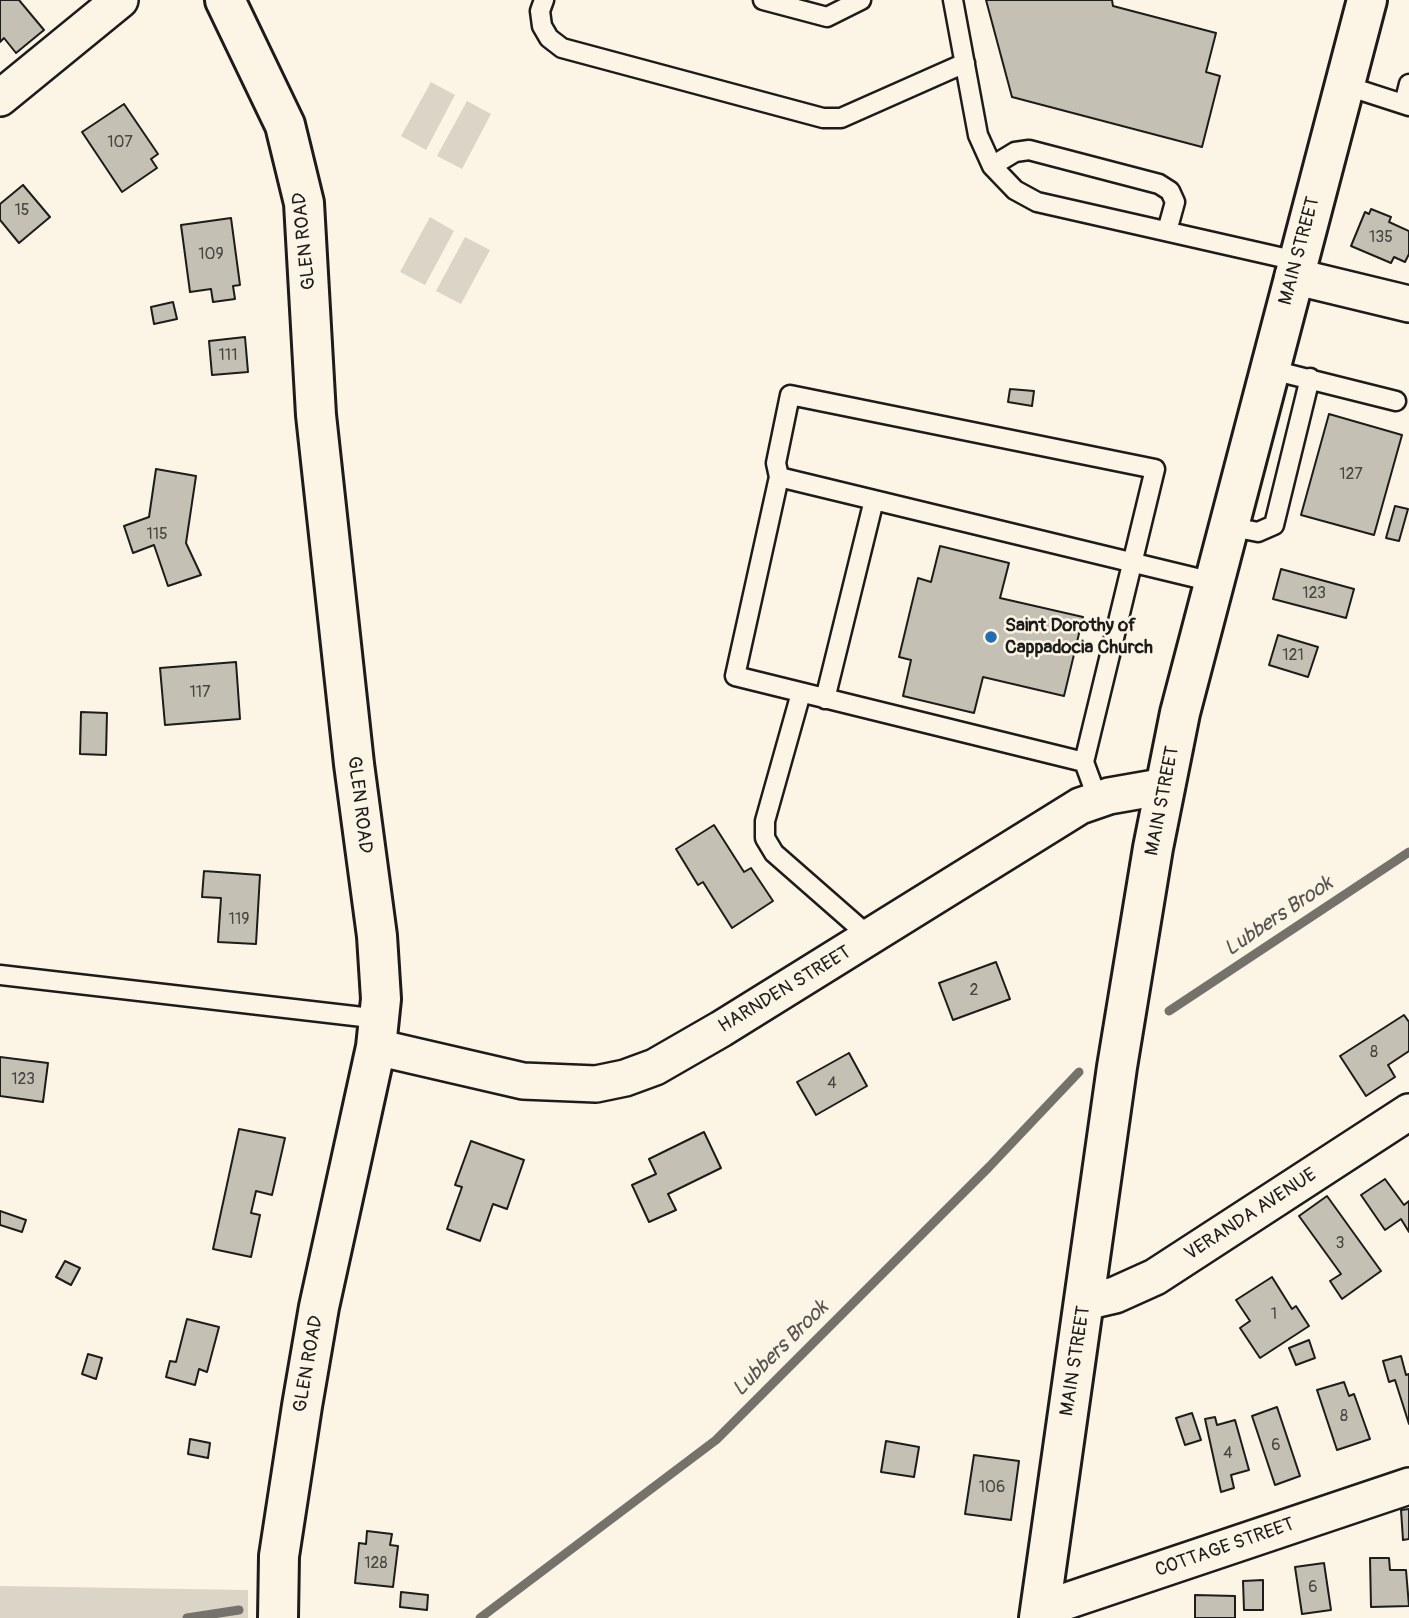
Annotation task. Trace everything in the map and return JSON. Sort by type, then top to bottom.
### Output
[{"type":"main road","name":"GLEN ROAD","points":[[225,0],[285,125],[304,203],[318,428],[347,710],[377,936],[378,1033],[319,1307],[302,1406],[279,1556],[278,1618]]},
{"type":"main road","name":"MAIN STREET","points":[[1040,1614],[1121,1041],[1166,786],[1227,526],[1367,0]]},
{"type":"street","points":[[0,98],[120,0]]},
{"type":"street","points":[[1295,268],[1409,304]]},
{"type":"street","name":"HARNDEN STREET","points":[[378,1033],[523,1081],[596,1084],[625,1078],[655,1067],[871,938],[1080,806],[1166,786]]},
{"type":"street","name":"VERANDA AVENUE","points":[[1085,1302],[1115,1295],[1155,1277],[1409,1112]]},
{"type":"street","name":"COTTAGE STREET","points":[[1040,1614],[1409,1486]]},
{"type":"lane","points":[[544,0],[540,11],[542,26],[549,38],[562,48],[823,118],[841,118],[965,63]]},
{"type":"lane","points":[[763,0],[827,17],[861,0]]},
{"type":"lane","points":[[953,0],[978,135],[992,166],[1015,190],[1037,202],[1167,231],[1295,268]]},
{"type":"lane","points":[[1344,85],[1406,105],[1409,84]]},
{"type":"lane","points":[[992,166],[1016,152],[1029,150],[1159,184],[1170,191],[1175,202],[1167,231]]},
{"type":"lane","points":[[1268,369],[1396,401]]},
{"type":"lane","points":[[1227,526],[1258,532],[1274,525],[1310,378]]},
{"type":"lane","points":[[1084,762],[735,676],[779,477],[776,463],[790,395],[1155,469],[1084,762],[1098,800]]},
{"type":"lane","points":[[779,477],[1213,582]]},
{"type":"lane","points":[[825,699],[874,500]]},
{"type":"lane","points":[[801,693],[765,821],[765,838],[775,853],[871,938]]},
{"type":"lane","points":[[0,975],[378,1033]]},
{"type":"shaded area","points":[[431,82],[455,95],[426,150],[401,136]]},
{"type":"shaded area","points":[[467,101],[491,114],[462,169],[437,156]]},
{"type":"shaded area","points":[[430,217],[454,231],[425,285],[400,272]]},
{"type":"shaded area","points":[[465,237],[490,250],[461,304],[436,291]]},
{"type":"shaded area","points":[[0,1586],[248,1590],[248,1618],[0,1618]]},
{"type":"building","points":[[0,0],[19,0],[44,30],[16,53],[4,38],[0,42]]},
{"type":"building","points":[[986,0],[1112,0],[1113,6],[1216,33],[1206,72],[1220,76],[1202,147],[1012,97]]},
{"type":"building","points":[[124,104],[158,154],[151,159],[157,168],[122,192],[82,132]]},
{"type":"building","points":[[23,185],[50,217],[19,243],[0,220],[0,204]]},
{"type":"building","points":[[1371,209],[1391,217],[1389,222],[1409,231],[1409,254],[1405,262],[1394,257],[1391,263],[1351,246],[1365,212],[1369,214]]},
{"type":"building","points":[[231,218],[240,285],[233,286],[235,299],[213,302],[211,289],[190,292],[181,225]]},
{"type":"building","points":[[173,302],[177,319],[154,324],[151,307]]},
{"type":"building","points":[[245,337],[248,372],[212,375],[209,341]]},
{"type":"building","points":[[1010,389],[1034,391],[1032,406],[1008,402]]},
{"type":"building","points":[[1329,414],[1402,435],[1374,535],[1301,515]]},
{"type":"building","points":[[156,469],[196,476],[186,543],[201,575],[168,586],[154,545],[133,553],[124,526],[149,517]]},
{"type":"building","points":[[1395,506],[1408,509],[1399,541],[1386,538]]},
{"type":"building","name":"Saint Dorothy of Cappadocia Church","points":[[940,546],[1009,563],[1000,598],[1083,617],[1064,696],[983,677],[974,713],[903,696],[911,660],[899,657],[918,578],[931,582]]},
{"type":"building","points":[[1281,569],[1354,589],[1346,618],[1273,599]]},
{"type":"building","points":[[1278,635],[1318,647],[1308,677],[1269,665]]},
{"type":"building","points":[[236,662],[240,719],[165,725],[160,668]]},
{"type":"building","points":[[81,712],[107,713],[106,755],[80,754]]},
{"type":"building","points":[[714,825],[744,872],[751,868],[773,901],[732,928],[703,882],[698,885],[676,849]]},
{"type":"building","points":[[204,871],[260,875],[256,944],[218,942],[221,898],[202,897]]},
{"type":"building","points":[[996,962],[1010,999],[953,1020],[939,983]]},
{"type":"building","points":[[1404,1015],[1409,1022],[1409,1051],[1388,1065],[1395,1077],[1366,1096],[1340,1056]]},
{"type":"building","points":[[849,1053],[867,1086],[816,1115],[797,1082]]},
{"type":"building","points":[[0,1057],[48,1063],[43,1102],[0,1096]]},
{"type":"building","points":[[239,1129],[285,1138],[272,1195],[256,1191],[251,1213],[260,1215],[251,1257],[213,1249]]},
{"type":"building","points":[[704,1132],[721,1168],[668,1194],[676,1210],[649,1222],[632,1185],[656,1174],[649,1159]]},
{"type":"building","points":[[471,1141],[524,1160],[507,1209],[493,1204],[480,1241],[447,1229],[462,1187],[455,1185]]},
{"type":"building","points":[[1385,1179],[1404,1205],[1409,1201],[1409,1232],[1401,1219],[1385,1230],[1361,1195]]},
{"type":"building","points":[[1327,1196],[1381,1271],[1342,1299],[1330,1281],[1341,1274],[1299,1216]]},
{"type":"building","points":[[0,1211],[26,1220],[22,1232],[0,1225]]},
{"type":"building","points":[[65,1261],[80,1268],[71,1285],[56,1277]]},
{"type":"building","points":[[1272,1277],[1292,1309],[1296,1306],[1309,1326],[1260,1358],[1240,1328],[1250,1321],[1236,1300]]},
{"type":"building","points":[[187,1319],[219,1327],[207,1372],[199,1369],[195,1385],[166,1377],[170,1361],[176,1362]]},
{"type":"building","points":[[1309,1340],[1315,1358],[1296,1365],[1289,1348]]},
{"type":"building","points":[[88,1354],[102,1358],[96,1379],[82,1374]]},
{"type":"building","points":[[1401,1356],[1406,1375],[1409,1374],[1409,1424],[1395,1380],[1389,1382],[1383,1361]]},
{"type":"building","points":[[1344,1382],[1349,1396],[1354,1394],[1370,1439],[1337,1450],[1317,1390]]},
{"type":"building","points":[[1277,1407],[1300,1476],[1275,1485],[1252,1416]]},
{"type":"building","points":[[1192,1413],[1201,1440],[1185,1445],[1176,1418]]},
{"type":"building","points":[[1215,1417],[1217,1425],[1235,1420],[1249,1470],[1231,1475],[1234,1488],[1221,1492],[1205,1419]]},
{"type":"building","points":[[190,1439],[210,1443],[208,1458],[188,1454]]},
{"type":"building","points":[[886,1441],[919,1447],[914,1477],[881,1472]]},
{"type":"building","points":[[974,1455],[1019,1461],[1011,1520],[965,1514]]},
{"type":"building","points":[[1409,1509],[1409,1539],[1403,1540],[1401,1510]]},
{"type":"building","points":[[367,1531],[392,1534],[390,1545],[398,1546],[393,1587],[355,1583],[359,1543],[366,1544]]},
{"type":"building","points":[[1370,1558],[1389,1558],[1390,1570],[1406,1570],[1409,1606],[1371,1607]]},
{"type":"building","points":[[1324,1563],[1331,1610],[1302,1614],[1295,1567]]},
{"type":"building","points":[[1263,1580],[1263,1610],[1244,1610],[1243,1581]]},
{"type":"building","points":[[401,1592],[428,1595],[427,1610],[400,1607]]},
{"type":"building","points":[[1195,1595],[1235,1596],[1235,1618],[1195,1618]]},
{"type":"waterway","name":"Lubbers Brook","points":[[1169,1011],[1409,852]]},
{"type":"waterway","name":"Lubbers Brook","points":[[480,1618],[716,1440],[989,1167],[1079,1072]]},
{"type":"waterway","name":"Lubbers Brook","points":[[187,1618],[239,1610]]},
{"type":"place","name":"Saint Dorothy of Cappadocia Church","points":[[991,637]]}]
